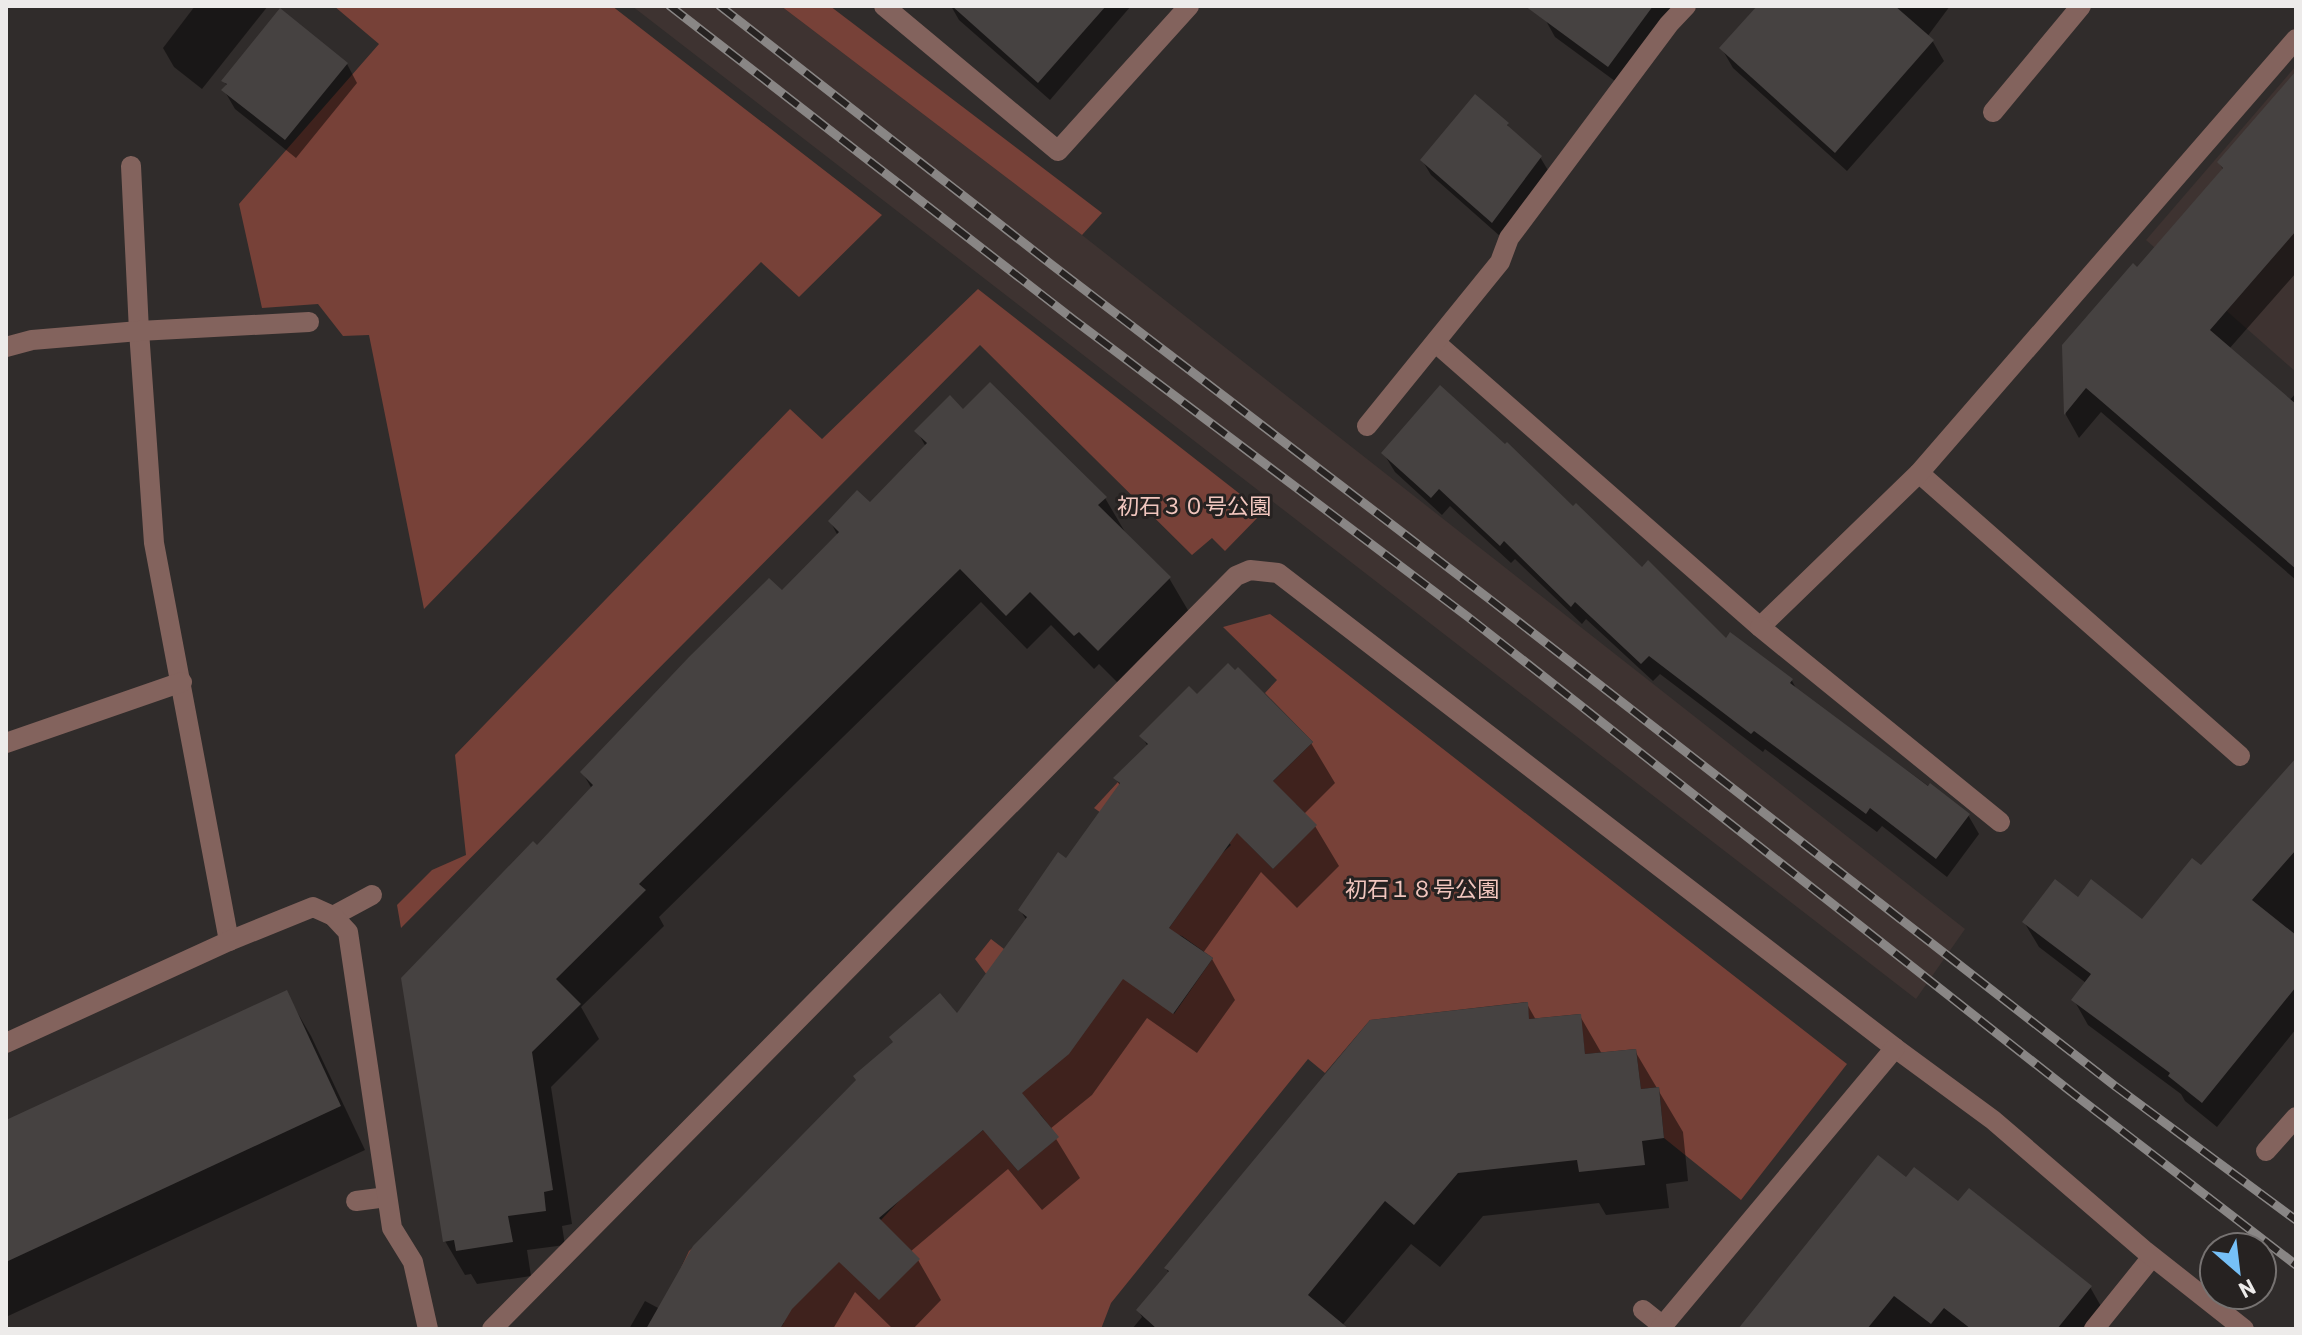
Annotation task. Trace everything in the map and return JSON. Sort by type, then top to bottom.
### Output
[{"type":"street","points":[[884,6],[1058,151],[1189,6]]},
{"type":"street","points":[[1367,426],[1500,262],[1509,238],[1669,24],[1686,6]]},
{"type":"street","points":[[1993,112],[2081,6]]},
{"type":"street","points":[[1760,627],[1919,473],[2296,39]]},
{"type":"street","points":[[131,166],[154,543],[229,941]]},
{"type":"street","points":[[6,347],[32,340],[139,331],[309,322]]},
{"type":"street","points":[[1436,343],[1760,627],[2000,822]]},
{"type":"street","points":[[1919,473],[2240,756]]},
{"type":"street","points":[[492,1329],[1236,576],[1250,570],[1278,573],[1993,1120],[2152,1257],[2244,1329]]},
{"type":"street","points":[[6,743],[182,682]]},
{"type":"street","points":[[333,916],[372,895]]},
{"type":"street","points":[[6,1043],[229,941],[313,907],[333,916],[348,932],[392,1228],[413,1262],[428,1329]]},
{"type":"street","points":[[1643,1310],[1662,1328],[1895,1048]]},
{"type":"street","points":[[2266,1151],[2296,1117]]},
{"type":"street","points":[[356,1201],[387,1197]]},
{"type":"street","points":[[2094,1329],[2152,1257]]},
{"type":"shaded area","points":[[632,6],[781,6],[1082,235],[1965,929],[1916,999]]},
{"type":"shaded area","points":[[2296,66],[2296,372],[2146,240]]},
{"type":"green space","points":[[334,6],[612,6],[882,215],[799,297],[761,262],[424,609],[369,335],[343,336],[318,304],[262,308],[239,204],[379,44]]},
{"type":"green space","points":[[781,6],[830,6],[1102,213],[1082,235]]},
{"type":"green space","name":"初石３０号公園","points":[[978,289],[1263,512],[1225,551],[1212,538],[1192,555],[980,345],[401,928],[397,905],[432,870],[466,855],[455,755],[790,409],[822,439]]},
{"type":"green space","name":"初石１８号公園","points":[[1270,614],[1847,1064],[1741,1200],[1664,1138],[1659,1087],[1641,1089],[1636,1049],[1585,1054],[1580,1014],[1529,1019],[1527,1002],[1370,1020],[1325,1073],[1308,1059],[1111,1303],[1101,1329],[780,1329],[784,1323],[681,1268],[689,1251],[705,1237],[881,1220],[915,1184],[996,1120],[996,1145],[1018,1171],[1058,1137],[1041,1115],[1017,1097],[987,975],[975,959],[991,939],[1004,949],[1138,958],[1174,1014],[1213,958],[1182,936],[1167,931],[1201,883],[1094,808],[1118,782],[1138,802],[1213,862],[1231,845],[1221,834],[1236,818],[1246,842],[1273,869],[1316,825],[1296,804],[1258,796],[1313,742],[1265,693],[1277,680],[1223,627]]},
{"type":"building","points":[[952,6],[1106,6],[1038,83]]},
{"type":"building","points":[[1525,6],[1653,6],[1608,67]]},
{"type":"building","points":[[1757,6],[1895,6],[1934,40],[1835,153],[1719,48]]},
{"type":"building","points":[[280,8],[348,63],[285,140],[221,90],[227,84],[221,81]]},
{"type":"building","points":[[2296,71],[2296,231],[2210,330],[2296,404],[2296,569],[2086,388],[2064,415],[2062,345],[2133,263],[2137,267],[2223,168],[2217,162]]},
{"type":"building","points":[[1475,94],[1542,156],[1492,223],[1420,160]]},
{"type":"building","points":[[990,382],[1107,497],[1098,505],[1171,577],[1098,651],[1079,632],[1074,636],[1030,592],[1006,616],[960,569],[639,884],[646,890],[556,979],[581,1004],[532,1052],[553,1190],[544,1192],[546,1211],[508,1216],[513,1242],[456,1251],[454,1240],[443,1242],[401,978],[533,841],[537,845],[593,785],[580,772],[689,657],[769,578],[782,590],[839,532],[828,521],[857,490],[870,502],[927,443],[914,431],[950,395],[963,409]]},
{"type":"building","points":[[1440,385],[1505,444],[1507,442],[1573,506],[1576,503],[1642,567],[1648,560],[1726,638],[1730,632],[1793,679],[1790,683],[1970,814],[1936,859],[1870,808],[1866,814],[1754,731],[1751,734],[1649,656],[1641,664],[1575,602],[1571,607],[1504,541],[1500,546],[1439,489],[1431,498],[1381,453]]},
{"type":"building","points":[[1228,663],[1235,670],[1238,667],[1313,742],[1273,781],[1317,825],[1273,869],[1237,833],[1169,928],[1213,958],[1173,1014],[1123,979],[1069,1054],[1022,1093],[1059,1137],[1018,1171],[983,1130],[879,1218],[920,1259],[879,1300],[839,1262],[792,1309],[780,1329],[646,1329],[693,1246],[856,1080],[853,1076],[893,1042],[889,1037],[940,993],[957,1013],[1027,917],[1018,910],[1058,852],[1066,858],[1120,783],[1113,778],[1148,744],[1139,736],[1189,686],[1197,694]]},
{"type":"building","points":[[2296,758],[2296,850],[2252,900],[2296,935],[2296,987],[2202,1103],[2168,1076],[2170,1073],[2071,1000],[2091,974],[2022,922],[2055,879],[2078,897],[2091,879],[2142,919],[2192,858],[2201,865]]},
{"type":"building","points":[[287,990],[341,1106],[6,1262],[6,1120]]},
{"type":"building","points":[[1528,1002],[1529,1019],[1581,1014],[1585,1054],[1636,1049],[1641,1089],[1659,1087],[1664,1138],[1642,1141],[1645,1165],[1579,1172],[1577,1160],[1458,1173],[1414,1225],[1385,1201],[1308,1295],[1349,1329],[1157,1329],[1136,1310],[1169,1271],[1164,1268],[1370,1020]]},
{"type":"building","points":[[1878,1155],[1906,1177],[1914,1167],[1958,1201],[1969,1188],[2092,1286],[2057,1329],[1971,1329],[1944,1308],[1931,1324],[1894,1296],[1867,1329],[1738,1329]]},
{"type":"railway","points":[[670,6],[1074,320],[1468,617],[2296,1265]]},
{"type":"railway","points":[[720,6],[2115,1086],[2296,1220]]}]
